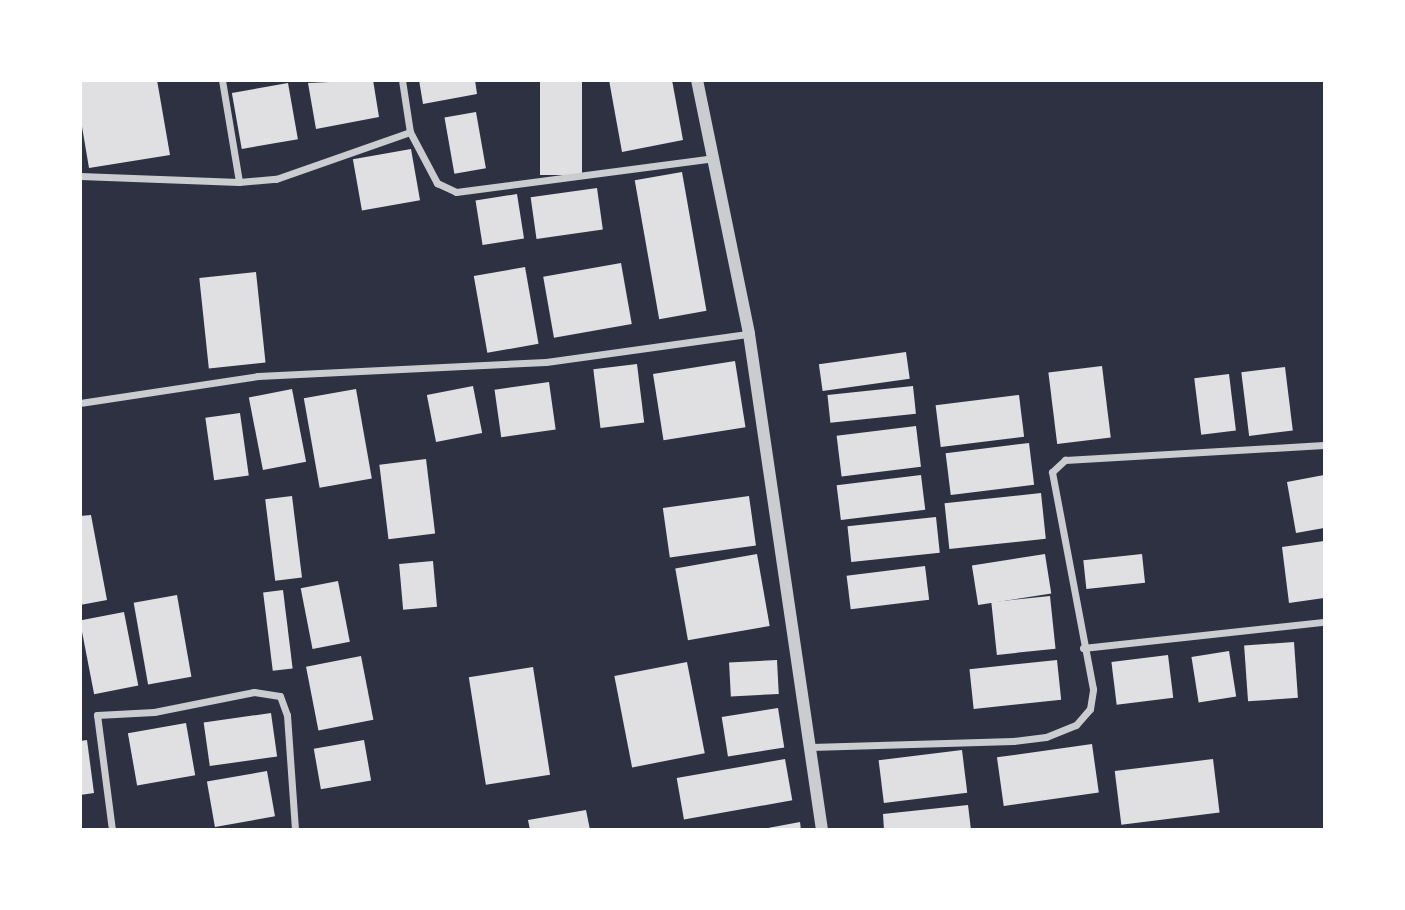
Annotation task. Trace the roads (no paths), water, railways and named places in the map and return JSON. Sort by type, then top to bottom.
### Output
[{"type":"street","points":[[222,80],[239,183]]},
{"type":"street","points":[[402,80],[410,132],[437,183],[456,192],[716,158]]},
{"type":"street","points":[[697,80],[716,158],[749,334],[821,830]]},
{"type":"street","points":[[80,176],[239,183],[276,179],[410,132]]},
{"type":"street","points":[[80,403],[258,376],[546,362],[749,334]]},
{"type":"street","points":[[811,747],[1046,737],[1076,725],[1090,709],[1093,689],[1083,649],[1052,472],[1065,460],[1325,445]]},
{"type":"street","points":[[1083,649],[1325,622]]},
{"type":"street","points":[[111,830],[97,715],[155,712],[254,692],[280,696],[287,715],[295,830]]}]
